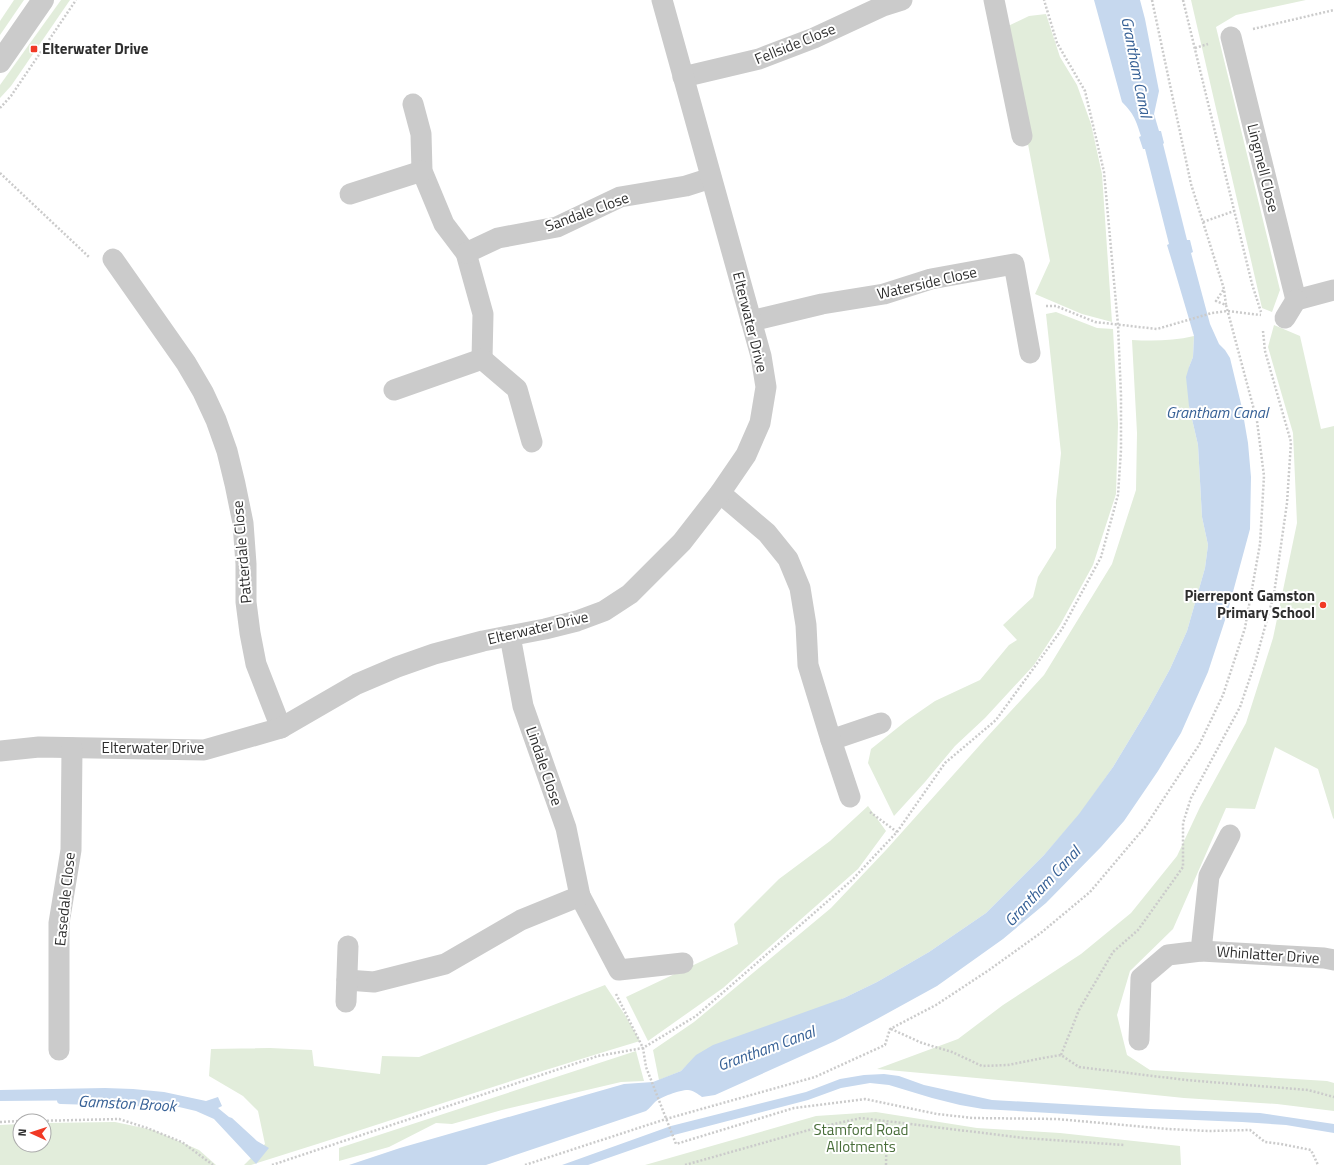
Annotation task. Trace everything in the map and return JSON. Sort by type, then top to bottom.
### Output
[{"type":"street","points":[[0,62],[43,0]]},
{"type":"street","name":"Elterwater Drive","points":[[0,751],[39,747],[204,750],[281,728],[357,684],[396,667],[434,654],[483,641],[545,630],[577,621],[604,611],[630,594],[682,542],[720,493],[746,455],[760,423],[766,387],[761,356],[662,0]]},
{"type":"street","name":"Fellside Close","points":[[683,77],[759,59],[814,38],[883,6],[902,0]]},
{"type":"street","points":[[994,0],[1022,136]]},
{"type":"street","name":"Lingmell Close","points":[[1231,37],[1290,309],[1334,290]]},
{"type":"street","points":[[413,104],[421,134],[422,172],[444,224],[466,253],[483,314],[482,359]]},
{"type":"street","points":[[350,194],[422,172]]},
{"type":"street","name":"Sandale Close","points":[[466,253],[498,238],[557,226],[620,197],[686,186],[711,178]]},
{"type":"street","name":"Waterside Close","points":[[751,321],[822,304],[884,294],[931,279],[1014,264],[1030,353]]},
{"type":"street","name":"Patterdale Close","points":[[119,267],[186,363],[212,413],[225,445],[243,523],[246,564],[246,602],[256,664],[281,728]]},
{"type":"street","points":[[394,390],[482,359]]},
{"type":"street","points":[[482,359],[517,389],[532,442]]},
{"type":"street","points":[[720,493],[767,533],[788,559],[800,588],[806,625],[808,665],[850,797]]},
{"type":"street","name":"Lindale Close","points":[[510,636],[523,706],[566,828],[580,896],[619,970],[683,963]]},
{"type":"street","points":[[832,740],[881,723]]},
{"type":"street","name":"Easedale Close","points":[[59,1050],[60,923],[71,850],[72,748]]},
{"type":"street","name":"Whinlatter Drive","points":[[1201,951],[1209,876],[1230,835]]},
{"type":"street","points":[[347,980],[374,982],[445,964],[521,920],[580,896]]},
{"type":"street","points":[[346,1002],[348,946]]},
{"type":"street","name":"Whinlatter Drive","points":[[1138,1040],[1141,978],[1168,955],[1201,951],[1324,958],[1334,960]]},
{"type":"path","points":[[0,108],[11,96],[76,0]]},
{"type":"path","points":[[272,1165],[598,1056],[643,1048],[696,1016],[852,880],[897,832],[945,763],[996,720],[1062,629],[1101,557],[1118,495],[1121,450],[1121,419],[1118,325],[1104,172],[1085,91],[1057,43],[1044,0]]},
{"type":"path","points":[[525,1165],[666,1119],[815,1077],[885,1045],[890,1029],[936,1004],[989,970],[1042,932],[1090,892],[1145,827],[1199,745],[1223,695],[1245,628],[1260,544],[1264,476],[1256,421],[1227,311],[1224,289],[1190,184],[1152,0]]},
{"type":"path","points":[[1183,0],[1252,284],[1262,315],[1262,322]]},
{"type":"path","points":[[1194,48],[1249,30],[1334,10]]},
{"type":"path","points":[[0,173],[99,267],[119,267]]},
{"type":"path","points":[[1203,222],[1234,211]]},
{"type":"path","points":[[1224,289],[1216,301],[1226,305]]},
{"type":"path","points":[[1021,304],[1056,306],[1094,322],[1157,329],[1212,313],[1227,311],[1262,315]]},
{"type":"path","points":[[1061,1055],[1079,1010],[1113,952],[1138,930],[1183,867],[1183,823],[1191,798],[1240,707],[1255,664],[1274,594],[1287,503],[1291,442],[1265,351],[1263,330]]},
{"type":"path","points":[[850,797],[897,832]]},
{"type":"path","points":[[614,988],[643,1048],[646,1067],[676,1144],[794,1108],[865,1099],[936,1114],[973,1118],[1057,1120],[1210,1131],[1250,1130],[1265,1142],[1311,1150],[1318,1165]]},
{"type":"path","points":[[890,1029],[922,1043],[952,1052],[982,1066],[1008,1065],[1061,1055],[1079,1067],[1186,1080],[1308,1090],[1334,1097]]},
{"type":"path","points":[[685,1165],[816,1128],[861,1118],[1024,1138],[1124,1145]]},
{"type":"path","points":[[52,1121],[119,1119],[182,1142],[213,1165]]},
{"type":"path","points":[[0,1122],[12,1121]]},
{"type":"path","points":[[886,1165],[887,1121]]},
{"type":"green space","points":[[14,0],[24,0],[0,35],[0,21]]},
{"type":"green space","points":[[61,0],[70,0],[11,86],[0,98],[0,85]]},
{"type":"green space","points":[[1191,0],[1306,0],[1236,15],[1216,27],[1280,290],[1272,312],[1262,308]]},
{"type":"green space","points":[[1046,14],[1060,57],[1077,85],[1091,124],[1102,174],[1112,322],[1082,314],[1035,294],[1050,261],[1006,27],[1029,16]]},
{"type":"green space","points":[[1056,312],[1097,328],[1113,329],[1118,424],[1116,494],[1093,565],[1060,625],[1034,665],[985,718],[955,746],[894,816],[868,763],[871,749],[906,721],[935,701],[980,680],[1009,645],[1017,640],[1003,625],[1033,597],[1038,577],[1056,548],[1056,501],[1061,453],[1046,314]]},
{"type":"green space","points":[[1274,325],[1300,336],[1321,429],[1334,426],[1334,819],[1318,769],[1275,747],[1255,809],[1226,808],[1173,929],[1130,971],[1117,1015],[1127,1055],[1150,1070],[1327,1081],[1334,1083],[1334,1111],[1277,1104],[1184,1098],[877,1069],[958,1039],[1003,1005],[1081,954],[1131,913],[1177,856],[1200,807],[1246,723],[1273,638],[1297,523],[1293,433],[1268,347]]},
{"type":"green space","points":[[1194,336],[1193,357],[1189,367],[1189,406],[1198,445],[1202,517],[1208,545],[1205,568],[1187,631],[1170,669],[1113,767],[1080,814],[1044,855],[986,913],[929,952],[877,982],[844,998],[686,1066],[681,1071],[659,1080],[653,1050],[694,1022],[831,908],[886,850],[1044,675],[1112,564],[1136,490],[1137,433],[1132,340],[1163,340]]},
{"type":"green space","points":[[868,806],[886,831],[858,869],[723,988],[648,1041],[626,997],[738,944],[734,924],[779,879],[830,841]]},
{"type":"green space","points":[[605,985],[640,1041],[251,1165],[244,1165],[265,1144],[258,1111],[243,1096],[209,1076],[211,1049],[270,1048],[312,1050],[314,1066],[380,1074],[382,1056],[419,1057]]},
{"type":"green space","points":[[636,1051],[644,1081],[621,1082],[502,1110],[452,1124],[436,1123],[389,1147],[339,1161],[339,1148]]},
{"type":"green space","name":"Stamford Road Allotments","points":[[876,1112],[977,1128],[1060,1133],[1180,1146],[1181,1165],[645,1165],[816,1116]]},
{"type":"green space","points":[[115,1122],[153,1130],[199,1150],[216,1165],[0,1165],[0,1125],[12,1124],[12,1153],[52,1153],[52,1123]]},
{"type":"water","name":"Grantham Canal","points":[[1094,0],[1140,0],[1159,91],[1154,114],[1159,131],[1161,131],[1187,240],[1190,240],[1193,252],[1191,253],[1210,324],[1219,344],[1230,358],[1242,408],[1248,443],[1251,477],[1250,529],[1227,614],[1208,672],[1181,733],[1158,771],[1124,821],[1101,847],[1046,903],[1003,939],[937,986],[835,1041],[715,1095],[702,1097],[694,1091],[688,1090],[675,1092],[658,1100],[646,1111],[486,1165],[349,1165],[400,1148],[624,1084],[653,1082],[681,1071],[696,1055],[713,1045],[844,998],[877,982],[929,952],[986,913],[1044,855],[1079,814],[1113,767],[1170,669],[1187,631],[1205,568],[1208,545],[1202,517],[1198,445],[1189,406],[1186,377],[1193,357],[1194,336],[1167,245],[1169,244],[1145,149],[1143,149],[1139,137],[1141,136],[1138,126],[1129,110],[1122,102]]},
{"type":"water","points":[[884,1074],[899,1076],[924,1085],[992,1100],[1150,1109],[1260,1113],[1334,1124],[1334,1133],[1286,1125],[983,1109],[932,1098],[889,1085],[870,1083],[841,1088],[808,1100],[674,1135],[588,1165],[562,1165],[671,1126],[806,1092],[840,1079],[864,1075]]},
{"type":"water","points":[[105,1088],[164,1092],[206,1101],[218,1097],[222,1106],[218,1108],[232,1118],[257,1141],[269,1148],[256,1164],[214,1119],[196,1111],[179,1107],[139,1101],[114,1100],[0,1101],[0,1090]]},
{"type":"waterway","name":"Gamston Brook","points":[[61,1100],[161,1103]]},
{"type":"place","name":"Elterwater Drive","points":[[34,49]]},
{"type":"place","name":"Pierrepont Gamston Primary School","points":[[1323,605]]}]
